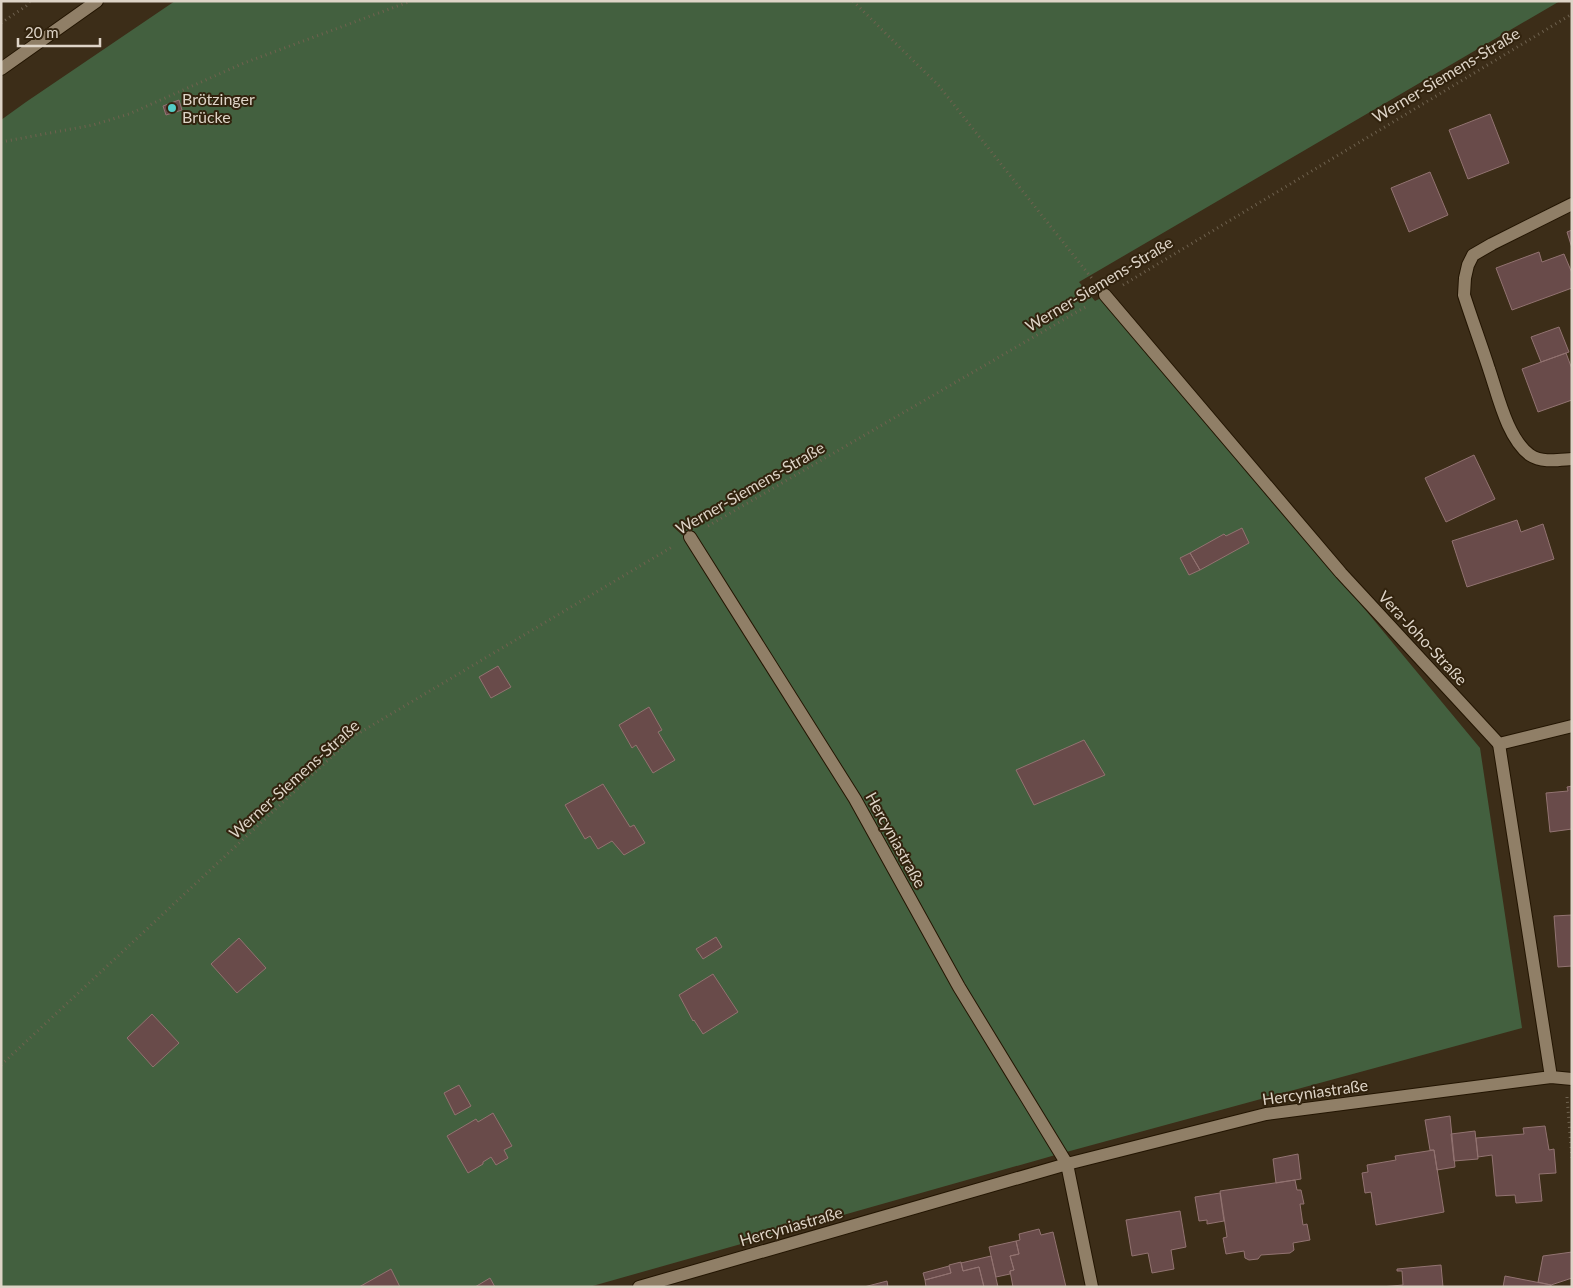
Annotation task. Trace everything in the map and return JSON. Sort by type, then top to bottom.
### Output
[{"type":"street","points":[[1,69],[97,1]]},
{"type":"street","points":[[1572,204],[1473,255],[1468,265],[1463,288],[1506,418],[1517,441],[1530,454],[1539,459],[1572,459]]},
{"type":"street","name":"Vera-Joho-Straße","points":[[1105,295],[1341,573],[1499,744]]},
{"type":"street","name":"Hercyniastraße","points":[[690,537],[855,799],[959,988],[1066,1164]]},
{"type":"street","points":[[1551,1077],[1499,744],[1572,726]]},
{"type":"street","name":"Hercyniastraße","points":[[640,1287],[1066,1164],[1266,1114],[1551,1077],[1569,1078]]},
{"type":"street","points":[[1066,1164],[1092,1287]]},
{"type":"path","points":[[1,23],[26,6],[30,1]]},
{"type":"path","points":[[1,142],[93,125],[129,114],[244,63],[411,1]]},
{"type":"path","points":[[853,1],[939,86],[1105,295]]},
{"type":"path","name":"Werner-Siemens-Straße","points":[[1,1065],[356,735],[690,537],[1105,295],[1572,14]]},
{"type":"path","points":[[1569,1078],[1572,1159]]},
{"type":"green space","points":[[175,1],[1560,1],[1079,282],[1095,301],[1105,296],[1480,748],[1522,1028],[1059,1154],[589,1287],[1,1287],[1,120]]},
{"type":"building","name":"Brötzinger Brücke","points":[[179,100],[182,110],[166,115],[163,106]]},
{"type":"building","points":[[1490,114],[1509,163],[1468,179],[1449,130]]},
{"type":"building","points":[[1430,172],[1448,215],[1409,232],[1391,188]]},
{"type":"building","points":[[1572,230],[1572,248],[1567,232]]},
{"type":"building","points":[[1539,252],[1542,262],[1564,254],[1572,273],[1572,288],[1512,310],[1496,268]]},
{"type":"building","points":[[1559,327],[1569,352],[1541,362],[1531,337]]},
{"type":"building","points":[[1566,353],[1572,369],[1572,400],[1538,412],[1522,369]]},
{"type":"building","points":[[1474,455],[1495,499],[1446,522],[1425,478]]},
{"type":"building","points":[[1517,520],[1521,532],[1543,524],[1554,559],[1467,587],[1452,541]]},
{"type":"building","points":[[1242,528],[1249,543],[1200,570],[1190,553],[1224,534],[1226,536]]},
{"type":"building","points":[[1190,553],[1200,570],[1189,575],[1180,558]]},
{"type":"building","points":[[498,666],[511,687],[491,698],[479,677]]},
{"type":"building","points":[[649,707],[662,730],[658,732],[675,760],[653,773],[636,745],[632,748],[619,725]]},
{"type":"building","points":[[1084,740],[1105,775],[1034,805],[1016,770]]},
{"type":"building","points":[[603,784],[630,827],[634,825],[645,843],[624,855],[612,841],[598,849],[590,836],[585,839],[565,805]]},
{"type":"building","points":[[1572,786],[1572,829],[1550,832],[1546,793],[1568,791],[1567,787]]},
{"type":"building","points":[[1572,915],[1572,966],[1558,967],[1554,916]]},
{"type":"building","points":[[716,937],[722,947],[703,959],[696,949]]},
{"type":"building","points":[[239,938],[266,968],[237,993],[211,964]]},
{"type":"building","points":[[713,974],[738,1012],[703,1034],[693,1021],[679,995]]},
{"type":"building","points":[[152,1014],[179,1043],[153,1067],[127,1038]]},
{"type":"building","points":[[459,1085],[471,1106],[455,1115],[444,1093]]},
{"type":"building","points":[[493,1113],[512,1146],[504,1150],[508,1158],[496,1165],[491,1157],[468,1173],[447,1136],[476,1119],[478,1122]]},
{"type":"building","points":[[1450,1116],[1455,1167],[1437,1170],[1434,1150],[1430,1150],[1425,1120]]},
{"type":"building","points":[[1545,1126],[1549,1150],[1554,1149],[1556,1173],[1539,1174],[1542,1201],[1516,1203],[1515,1195],[1496,1196],[1492,1155],[1478,1157],[1476,1138],[1524,1134],[1523,1128]]},
{"type":"building","points":[[1475,1131],[1478,1159],[1454,1161],[1451,1134]]},
{"type":"building","points":[[1434,1150],[1444,1212],[1376,1225],[1371,1192],[1365,1193],[1362,1173],[1368,1172],[1367,1165],[1396,1160],[1395,1156]]},
{"type":"building","points":[[1298,1154],[1301,1179],[1276,1183],[1273,1159]]},
{"type":"building","points":[[1295,1180],[1297,1190],[1301,1190],[1304,1204],[1300,1204],[1303,1225],[1307,1224],[1310,1240],[1293,1243],[1294,1250],[1290,1253],[1261,1255],[1258,1259],[1249,1260],[1245,1258],[1244,1251],[1226,1254],[1223,1238],[1227,1237],[1220,1191]]},
{"type":"building","points":[[1220,1193],[1224,1221],[1207,1224],[1207,1220],[1199,1221],[1195,1197]]},
{"type":"building","points":[[1180,1211],[1186,1247],[1171,1250],[1174,1269],[1152,1273],[1148,1253],[1132,1256],[1126,1220]]},
{"type":"building","points":[[1039,1229],[1041,1235],[1053,1232],[1066,1287],[1013,1287],[1010,1271],[1014,1270],[1010,1256],[1019,1254],[1016,1241],[1020,1240],[1019,1234]]},
{"type":"building","points":[[1016,1241],[1019,1254],[1010,1256],[1014,1270],[1010,1271],[1010,1274],[996,1277],[989,1247]]},
{"type":"building","points":[[1572,1252],[1572,1278],[1551,1285],[1538,1282],[1543,1256]]},
{"type":"building","points":[[991,1256],[998,1287],[984,1287],[979,1267],[963,1271],[961,1263]]},
{"type":"building","points":[[961,1262],[963,1271],[979,1267],[984,1287],[926,1287],[925,1280],[951,1273],[949,1265]]},
{"type":"building","points":[[1441,1265],[1443,1287],[1381,1287],[1403,1285],[1402,1271],[1397,1271],[1397,1269]]},
{"type":"building","points":[[949,1266],[951,1273],[925,1280],[923,1273]]},
{"type":"building","points":[[391,1269],[400,1287],[359,1287]]},
{"type":"building","points":[[1505,1276],[1551,1285],[1551,1287],[1503,1287]]},
{"type":"building","points":[[490,1278],[495,1287],[475,1287]]},
{"type":"building","points":[[887,1281],[888,1287],[864,1287]]},
{"type":"place","name":"Brötzinger Brücke","points":[[172,108]]}]
